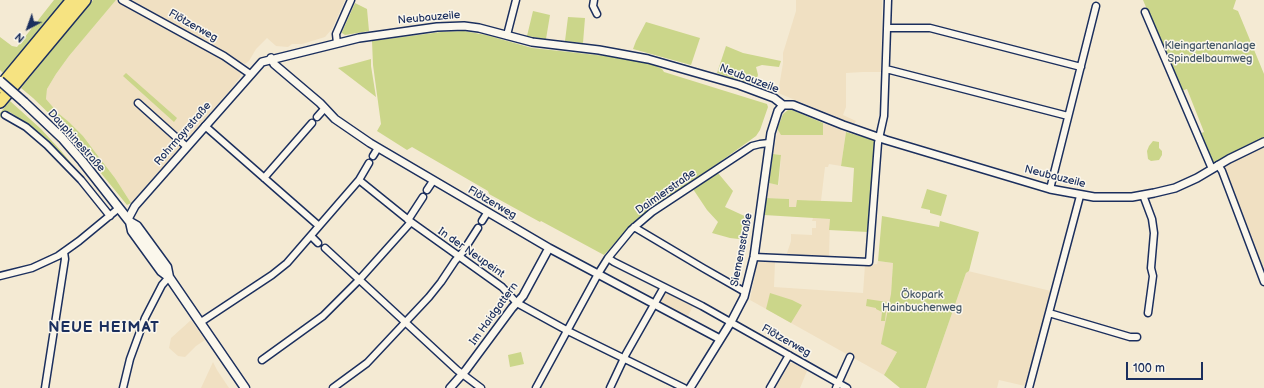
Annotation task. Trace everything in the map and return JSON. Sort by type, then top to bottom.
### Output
[{"type":"highway","points":[[0,87],[72,0]]},
{"type":"highway","points":[[0,102],[85,0]]},
{"type":"main road","name":"Dauphinestraße","points":[[0,81],[62,138],[82,161],[129,220],[132,231],[161,271],[169,277],[245,388]]},
{"type":"street","name":"Flötzerweg","points":[[122,0],[224,56],[250,74]]},
{"type":"street","points":[[338,43],[336,34],[351,0]]},
{"type":"street","points":[[507,35],[516,0]]},
{"type":"street","points":[[594,0],[593,6],[597,14]]},
{"type":"street","points":[[754,257],[869,262],[879,137],[884,116],[888,0]]},
{"type":"street","points":[[1050,189],[1096,6]]},
{"type":"street","points":[[1145,12],[1179,95],[1215,167],[1222,171],[1264,282]]},
{"type":"street","name":"Neubauzeile","points":[[258,65],[271,58],[394,32],[452,26],[479,28],[532,42],[599,50],[648,58],[739,85],[774,98],[783,105],[793,105],[843,125],[879,137],[1050,189],[1080,196],[1121,198],[1175,188],[1197,178],[1264,142]]},
{"type":"street","points":[[887,28],[930,28],[1081,67]]},
{"type":"street","name":"Flötzerweg","points":[[271,58],[274,64],[325,108],[335,119],[378,148],[549,248],[720,339]]},
{"type":"street","name":"Rohrmayrstraße","points":[[129,220],[136,206],[258,65]]},
{"type":"street","points":[[886,69],[1068,116]]},
{"type":"street","points":[[138,103],[187,147]]},
{"type":"street","name":"Siemensstraße","points":[[690,388],[742,303],[754,257],[769,143],[778,111],[783,105]]},
{"type":"street","points":[[317,117],[325,108]]},
{"type":"street","name":"Dauphinestraße","points":[[6,116],[26,127],[51,149],[81,180],[110,216]]},
{"type":"street","points":[[264,178],[312,123]]},
{"type":"street","points":[[205,126],[319,226]]},
{"type":"street","name":"Daimlerstraße","points":[[536,388],[598,274],[608,258],[634,227],[652,212],[752,146],[769,143]]},
{"type":"street","points":[[373,156],[378,148]]},
{"type":"street","points":[[201,322],[287,263],[359,180],[369,163]]},
{"type":"street","name":"In der Neupeint","points":[[359,180],[366,184],[409,221],[502,287],[517,303],[568,331],[684,388]]},
{"type":"street","points":[[427,190],[433,181]]},
{"type":"street","points":[[1143,195],[1152,219],[1154,234],[1151,268],[1153,276],[1148,313]]},
{"type":"street","points":[[1029,388],[1080,196]]},
{"type":"street","points":[[262,360],[323,316],[359,280],[409,221],[423,197]]},
{"type":"street","points":[[0,276],[32,268],[64,252],[119,208]]},
{"type":"street","points":[[482,221],[487,213]]},
{"type":"street","points":[[634,227],[745,292]]},
{"type":"street","points":[[333,388],[367,363],[406,323],[434,292],[478,228]]},
{"type":"street","points":[[311,236],[318,242]]},
{"type":"street","points":[[324,248],[462,374],[481,388]]},
{"type":"street","name":"Im Haidgattern","points":[[450,388],[523,296],[549,248]]},
{"type":"street","points":[[45,388],[65,260],[64,252]]},
{"type":"street","name":"Flötzerweg","points":[[608,258],[731,322],[789,355],[837,386],[847,388]]},
{"type":"street","points":[[123,388],[130,359],[146,316],[162,285],[169,277]]},
{"type":"street","points":[[610,388],[624,358],[664,287]]},
{"type":"street","points":[[1049,313],[1130,338],[1137,337]]},
{"type":"street","points":[[770,388],[789,355]]},
{"type":"street","points":[[837,386],[850,357]]},
{"type":"shaded area","points":[[116,0],[132,7],[242,70],[240,77],[231,89],[131,203],[115,178],[83,136],[58,113],[46,99],[47,89],[56,74],[69,56]]},
{"type":"shaded area","points":[[132,0],[345,0],[332,29],[325,37],[302,44],[292,44],[288,47],[276,46],[267,38],[256,49],[249,61],[245,64],[237,61]]},
{"type":"shaded area","points":[[796,0],[882,0],[881,72],[846,73],[846,107],[843,115],[856,121],[854,124],[778,93],[783,63],[783,53],[796,11]]},
{"type":"shaded area","points":[[823,123],[846,132],[841,166],[829,164],[828,167],[825,167],[821,201],[797,200],[797,207],[789,207],[789,199],[767,198],[769,183],[779,185],[781,155],[773,154],[778,127],[778,130],[823,135]]},
{"type":"shaded area","points":[[1264,147],[1264,276],[1225,167]]},
{"type":"shaded area","points":[[813,218],[830,219],[829,257],[786,256],[791,241],[791,234],[812,235],[812,228],[816,228],[816,221],[812,221]]},
{"type":"shaded area","points":[[759,261],[775,262],[774,287],[863,293],[865,265],[877,264],[878,261],[893,263],[891,294],[897,352],[884,375],[750,300],[757,263]]},
{"type":"shaded area","points":[[968,271],[1051,291],[1025,386],[999,380],[997,388],[926,388],[966,273]]},
{"type":"shaded area","points":[[665,290],[694,304],[687,318],[657,303]]},
{"type":"shaded area","points":[[191,320],[205,340],[196,346],[185,357],[178,356],[169,348],[171,338]]},
{"type":"shaded area","points":[[213,362],[217,370],[229,388],[201,388]]},
{"type":"shaded area","points":[[790,363],[793,363],[807,371],[800,388],[775,388]]},
{"type":"green space","points":[[54,0],[64,0],[3,73],[0,70],[0,37],[12,46],[17,47]]},
{"type":"green space","points":[[93,0],[116,0],[69,56],[56,74],[47,89],[46,99],[58,113],[83,136],[115,178],[131,203],[127,205],[64,128],[21,88]]},
{"type":"green space","name":"Kleingartenanlage Spindelbaumweg","points":[[1143,0],[1236,0],[1233,9],[1238,11],[1264,74],[1264,137],[1213,163],[1199,134],[1204,132],[1187,89],[1181,91]]},
{"type":"green space","points":[[355,3],[367,9],[369,31],[345,35],[342,32]]},
{"type":"green space","points":[[533,11],[550,15],[546,39],[527,36]]},
{"type":"green space","points":[[568,17],[585,18],[583,43],[565,41]]},
{"type":"green space","points":[[646,22],[700,38],[691,65],[633,49]]},
{"type":"green space","points":[[464,31],[486,35],[532,48],[615,57],[652,64],[662,69],[664,72],[767,104],[768,107],[760,130],[756,136],[645,213],[635,221],[604,255],[489,194],[488,191],[412,147],[407,150],[377,131],[381,124],[373,65],[372,41],[441,32]]},
{"type":"green space","points":[[726,46],[743,53],[781,61],[779,67],[762,65],[756,67],[758,75],[754,85],[717,73]]},
{"type":"green space","points":[[371,59],[371,66],[376,97],[338,68]]},
{"type":"green space","points":[[126,73],[177,118],[174,122],[123,76]]},
{"type":"green space","points":[[10,101],[41,129],[62,152],[109,210],[47,142],[29,126],[10,112],[5,112],[0,118],[0,113]]},
{"type":"green space","points":[[788,110],[792,110],[823,123],[823,135],[781,135],[778,127],[783,114]]},
{"type":"green space","points":[[846,132],[873,140],[875,142],[868,232],[829,230],[830,219],[764,215],[766,198],[789,199],[789,207],[796,207],[797,200],[852,202],[854,168],[841,166]]},
{"type":"green space","points":[[1153,141],[1159,142],[1159,148],[1162,151],[1162,155],[1159,160],[1151,161],[1148,159],[1147,151]]},
{"type":"green space","points":[[773,154],[781,155],[778,185],[769,183]]},
{"type":"green space","points":[[718,173],[733,191],[725,207],[751,219],[747,240],[730,238],[712,233],[718,222],[707,210],[693,189]]},
{"type":"green space","points":[[927,189],[947,195],[941,216],[930,213],[930,210],[921,208]]},
{"type":"green space","name":"Ökopark Hainbuchenweg","points":[[882,216],[939,227],[940,221],[979,232],[969,271],[966,273],[926,388],[900,388],[884,375],[897,352],[881,344],[891,294],[893,263],[878,261]]},
{"type":"green space","points":[[770,293],[802,305],[791,323],[766,309]]},
{"type":"green space","points":[[867,299],[887,302],[885,321],[881,321],[882,312],[876,308],[866,306]]},
{"type":"green space","points":[[521,352],[524,364],[510,367],[508,355]]},
{"type":"district","name":"NEUE HEIMAT","points":[[104,328]]}]
